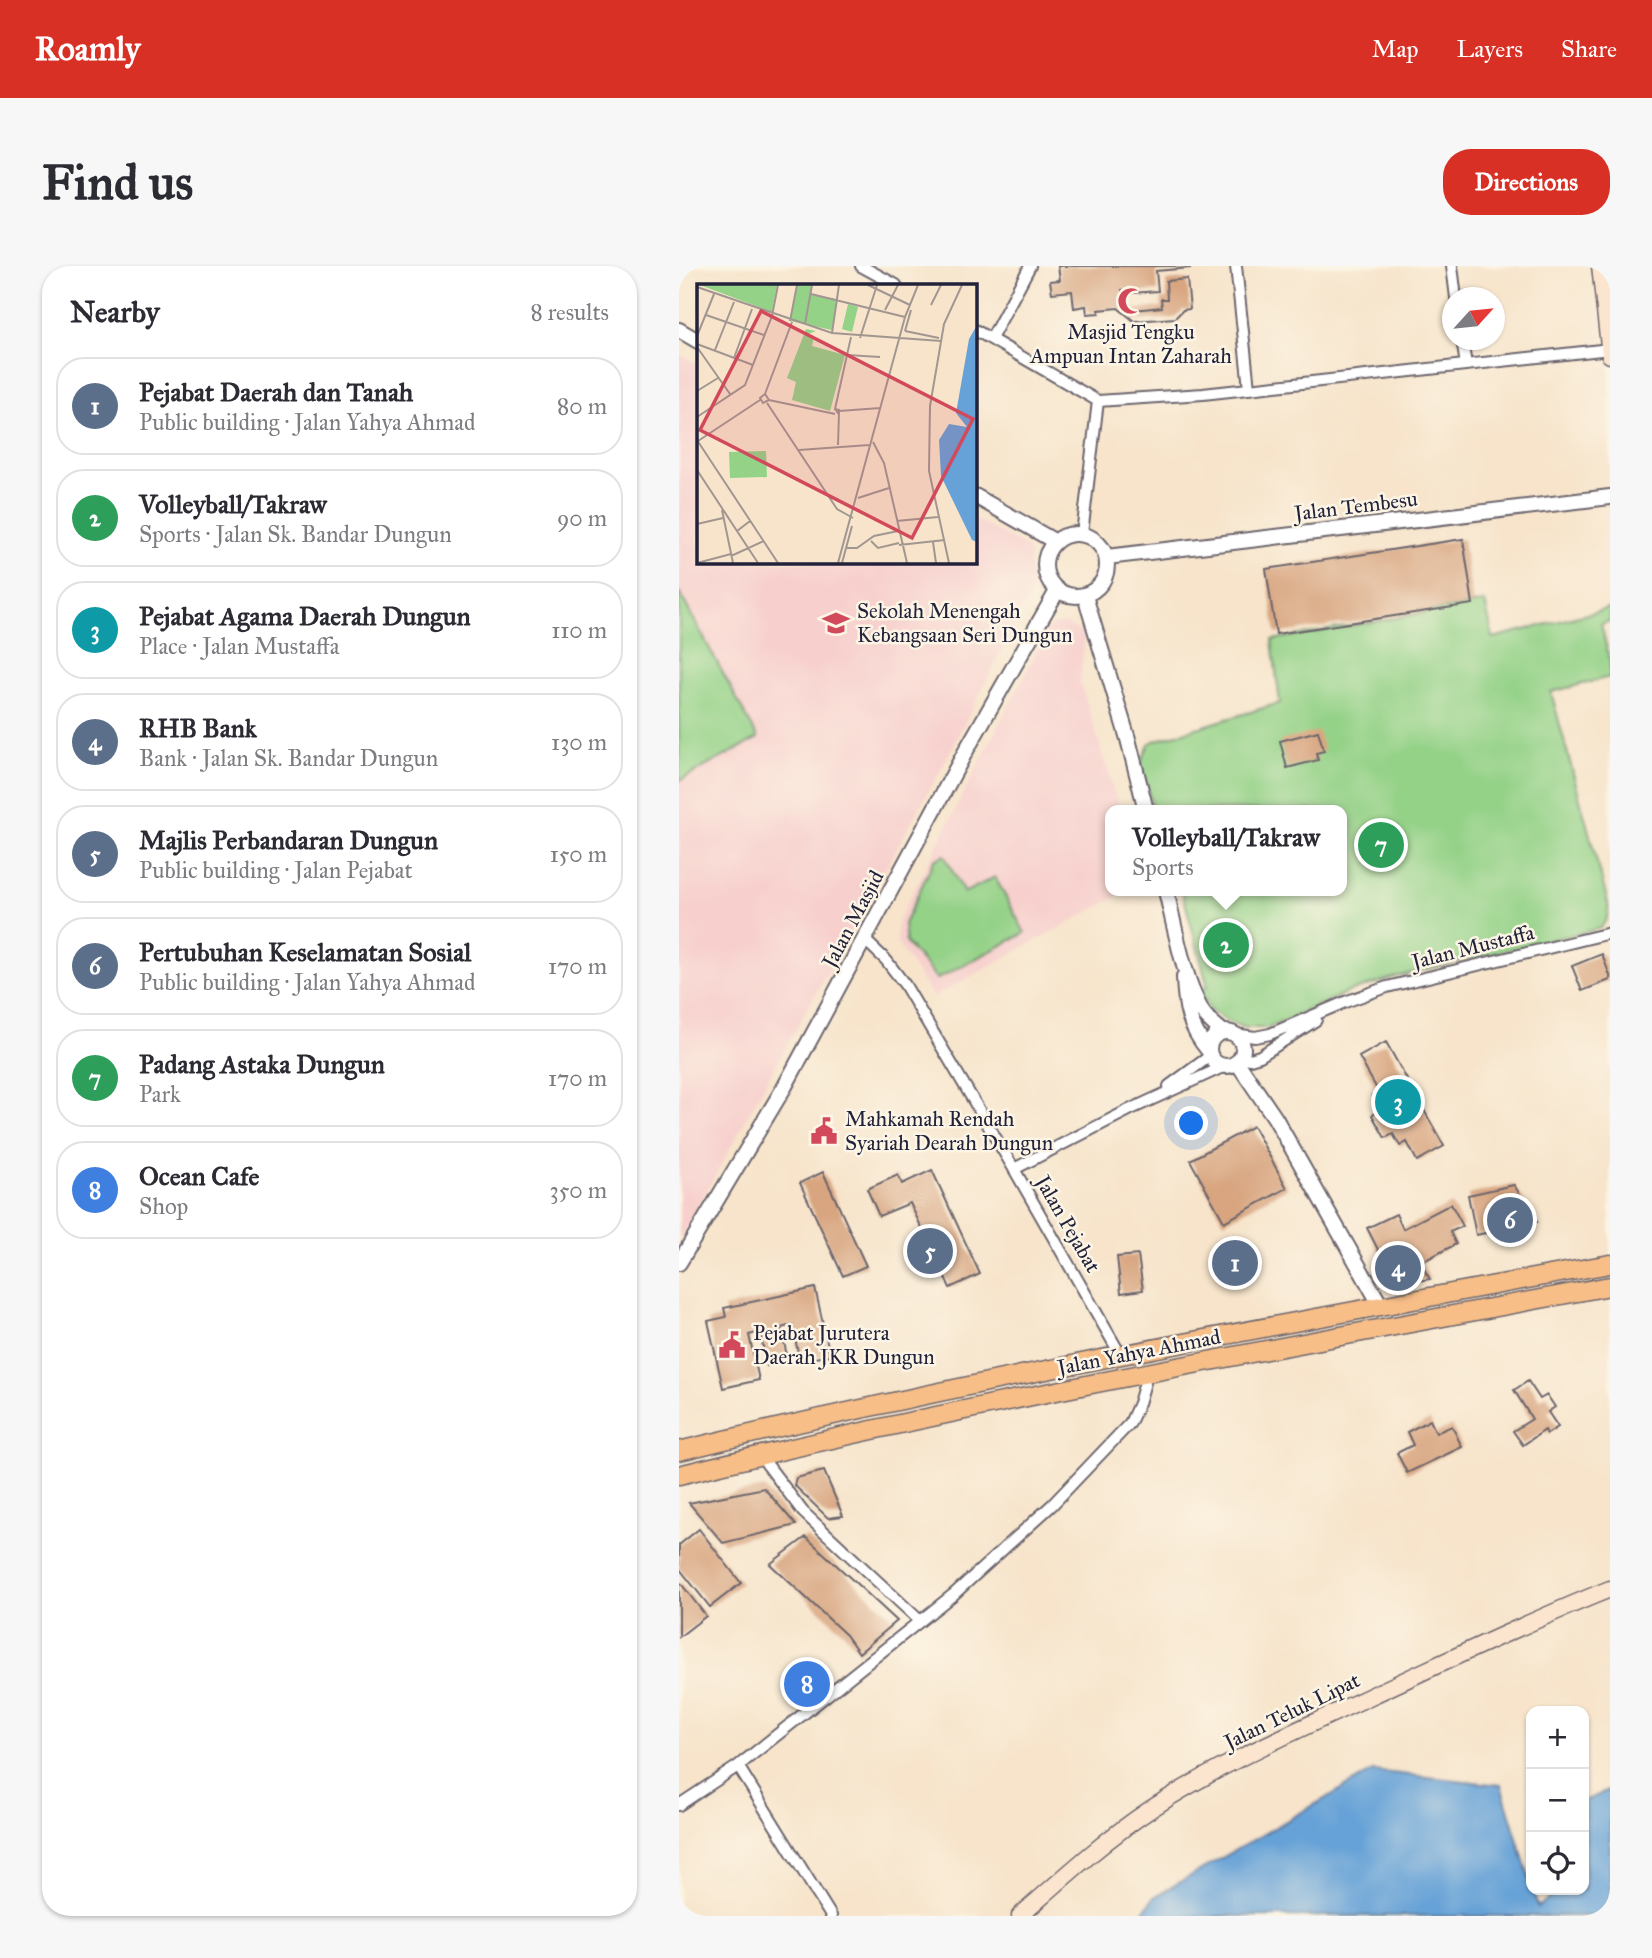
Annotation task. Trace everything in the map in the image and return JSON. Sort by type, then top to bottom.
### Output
[{"type":"main road","points":[[1600,266],[1610,351]]},
{"type":"main road","name":"Jalan Yahya Ahmad","points":[[682,1449],[1119,1354],[1610,1264]]},
{"type":"main road","name":"Jalan Yahya Ahmad","points":[[679,1475],[760,1455],[1148,1372],[1610,1286]]},
{"type":"main road","name":"Jalan Teluk Lipat","points":[[1020,1916],[1115,1835],[1208,1775],[1298,1730],[1556,1611],[1610,1589]]},
{"type":"street","points":[[861,266],[894,284]]},
{"type":"street","points":[[991,339],[1030,266]]},
{"type":"street","points":[[1237,266],[1249,388]]},
{"type":"street","points":[[1452,266],[1455,287]]},
{"type":"street","points":[[679,330],[697,340]]},
{"type":"street","points":[[977,331],[1098,401],[1203,394],[1610,351]]},
{"type":"street","points":[[1464,350],[1466,365]]},
{"type":"street","points":[[1082,534],[1098,401]]},
{"type":"street","points":[[977,497],[1055,541]]},
{"type":"street","name":"Jalan Tembesu","points":[[1107,557],[1610,497]]},
{"type":"street","points":[[1067,534],[1082,534],[1093,538],[1101,547],[1107,557],[1107,569],[1104,581],[1096,590],[1085,596],[1075,597],[1065,596],[1057,591],[1048,580],[1044,567],[1046,553],[1055,541],[1067,534]]},
{"type":"street","name":"Jalan Masjid","points":[[679,1263],[785,1086],[968,747],[1057,591]]},
{"type":"street","points":[[1085,596],[1145,805]]},
{"type":"street","points":[[1167,896],[1184,965],[1204,1014],[1243,1045],[1234,1062]]},
{"type":"street","name":"Jalan Mustaffa","points":[[1229,1033],[1255,1037],[1271,1034],[1387,987],[1609,938]]},
{"type":"street","name":"Jalan Pejabat","points":[[865,940],[896,972],[1014,1169],[1119,1354]]},
{"type":"street","points":[[1184,965],[1185,1001],[1193,1029],[1213,1061],[1234,1062]]},
{"type":"street","name":"Jalan Mustaffa","points":[[1014,1169],[1150,1100],[1234,1062],[1260,1055],[1345,1002]]},
{"type":"street","points":[[1209,1053],[1212,1038],[1229,1033]]},
{"type":"street","name":"Jalan Mustaffa","points":[[1150,1100],[1209,1053]]},
{"type":"street","points":[[1234,1062],[1275,1118],[1381,1306]]},
{"type":"street","points":[[680,1803],[738,1766],[954,1594],[1052,1505],[1123,1431],[1135,1414],[1148,1372]]},
{"type":"street","points":[[760,1455],[803,1512],[919,1620]]},
{"type":"street","points":[[738,1766],[831,1916]]},
{"type":"shaded area","points":[[679,354],[697,363],[697,564],[977,564],[977,520],[1028,548],[1032,591],[945,762],[682,1236],[679,1237]]},
{"type":"shaded area","points":[[1064,623],[1085,634],[1080,682],[1118,805],[1105,805],[1105,896],[1118,896],[933,997],[897,943],[897,923],[1050,625]]},
{"type":"green space","points":[[679,592],[758,738],[679,781]]},
{"type":"green space","points":[[1485,602],[1493,638],[1610,608],[1610,621],[1601,624],[1610,662],[1610,677],[1551,692],[1607,899],[1607,918],[1601,928],[1399,976],[1348,992],[1268,1028],[1247,1028],[1230,1023],[1209,1009],[1200,989],[1208,987],[1183,896],[1347,896],[1347,805],[1152,805],[1141,762],[1149,744],[1280,703],[1272,640]]},
{"type":"green space","points":[[944,855],[964,893],[995,877],[1025,933],[937,979],[906,943],[904,924],[934,860]]},
{"type":"water","points":[[1373,1771],[1501,1785],[1526,1867],[1526,1895],[1534,1895],[1538,1907],[1554,1895],[1589,1895],[1589,1799],[1610,1790],[1610,1916],[1140,1916],[1154,1897]]},
{"type":"building","points":[[1058,266],[1190,266],[1156,271],[1158,291],[1132,293],[1131,289],[1122,290],[1124,302],[1133,310],[1162,307],[1161,299],[1167,299],[1166,281],[1187,279],[1190,309],[1183,310],[1175,318],[1134,321],[1118,308],[1087,314],[1086,306],[1074,308],[1072,291],[1052,293],[1050,281],[1060,280]]},
{"type":"building","points":[[1463,539],[1473,604],[1276,634],[1266,569]]},
{"type":"building","points":[[1318,731],[1324,751],[1316,753],[1318,760],[1287,768],[1280,741]]},
{"type":"building","points":[[1602,954],[1610,980],[1582,991],[1572,966]]},
{"type":"building","points":[[1386,1042],[1444,1146],[1417,1161],[1407,1142],[1400,1146],[1393,1134],[1385,1138],[1372,1115],[1380,1110],[1372,1095],[1378,1091],[1359,1057]]},
{"type":"building","points":[[1253,1126],[1287,1188],[1224,1222],[1190,1160]]},
{"type":"building","points":[[932,1170],[980,1274],[950,1288],[910,1203],[879,1216],[867,1189],[898,1175],[902,1184]]},
{"type":"building","points":[[823,1172],[866,1266],[843,1276],[800,1183]]},
{"type":"building","points":[[1514,1185],[1537,1222],[1476,1235],[1468,1195]]},
{"type":"building","points":[[1451,1204],[1463,1226],[1450,1232],[1456,1244],[1420,1263],[1430,1279],[1396,1285],[1367,1228],[1396,1214],[1403,1229]]},
{"type":"building","points":[[1138,1255],[1143,1290],[1121,1293],[1117,1257]]},
{"type":"building","name":"Pejabat Jurutera Daerah JKR Dungun","points":[[815,1288],[830,1355],[800,1361],[792,1325],[781,1328],[788,1361],[767,1366],[760,1332],[749,1335],[759,1380],[723,1388],[708,1321],[726,1317],[724,1308]]},
{"type":"building","points":[[1528,1381],[1540,1399],[1547,1395],[1555,1407],[1548,1412],[1558,1427],[1547,1434],[1545,1430],[1523,1445],[1513,1431],[1532,1419],[1514,1390]]},
{"type":"building","points":[[1430,1420],[1436,1433],[1452,1426],[1462,1447],[1407,1473],[1397,1453],[1413,1445],[1407,1432]]},
{"type":"building","points":[[824,1471],[843,1516],[828,1518],[794,1485],[796,1478]]},
{"type":"building","points":[[764,1488],[796,1525],[723,1543],[689,1503]]},
{"type":"building","points":[[699,1529],[741,1583],[710,1607],[679,1568],[679,1545]]},
{"type":"building","points":[[806,1537],[897,1621],[859,1653],[846,1635],[770,1564]]},
{"type":"building","points":[[679,1581],[706,1616],[679,1637]]},
{"type":"place","name":"Masjid Tengku Ampuan Intan Zaharah","points":[[1131,301]]},
{"type":"place","name":"Sekolah Menengah Kebangsaan Seri Dungun","points":[[836,623]]},
{"type":"place","name":"Padang Astaka Dungun","points":[[1381,845]]},
{"type":"place","name":"Volleyball/Takraw","points":[[1226,945]]},
{"type":"place","name":"Pejabat Agama Daerah Dungun","points":[[1398,1102]]},
{"type":"place","name":"Mahkamah Rendah Syariah Dearah Dungun","points":[[824,1131]]},
{"type":"place","name":"Pertubuhan Keselamatan Sosial","points":[[1510,1220]]},
{"type":"place","name":"Majlis Perbandaran Dungun","points":[[930,1251]]},
{"type":"place","name":"Pejabat Daerah dan Tanah","points":[[1235,1263]]},
{"type":"place","name":"RHB Bank","points":[[1398,1268]]},
{"type":"place","name":"Pejabat Jurutera Daerah JKR Dungun","points":[[732,1345]]},
{"type":"place","name":"Ocean Cafe","points":[[807,1684]]}]
